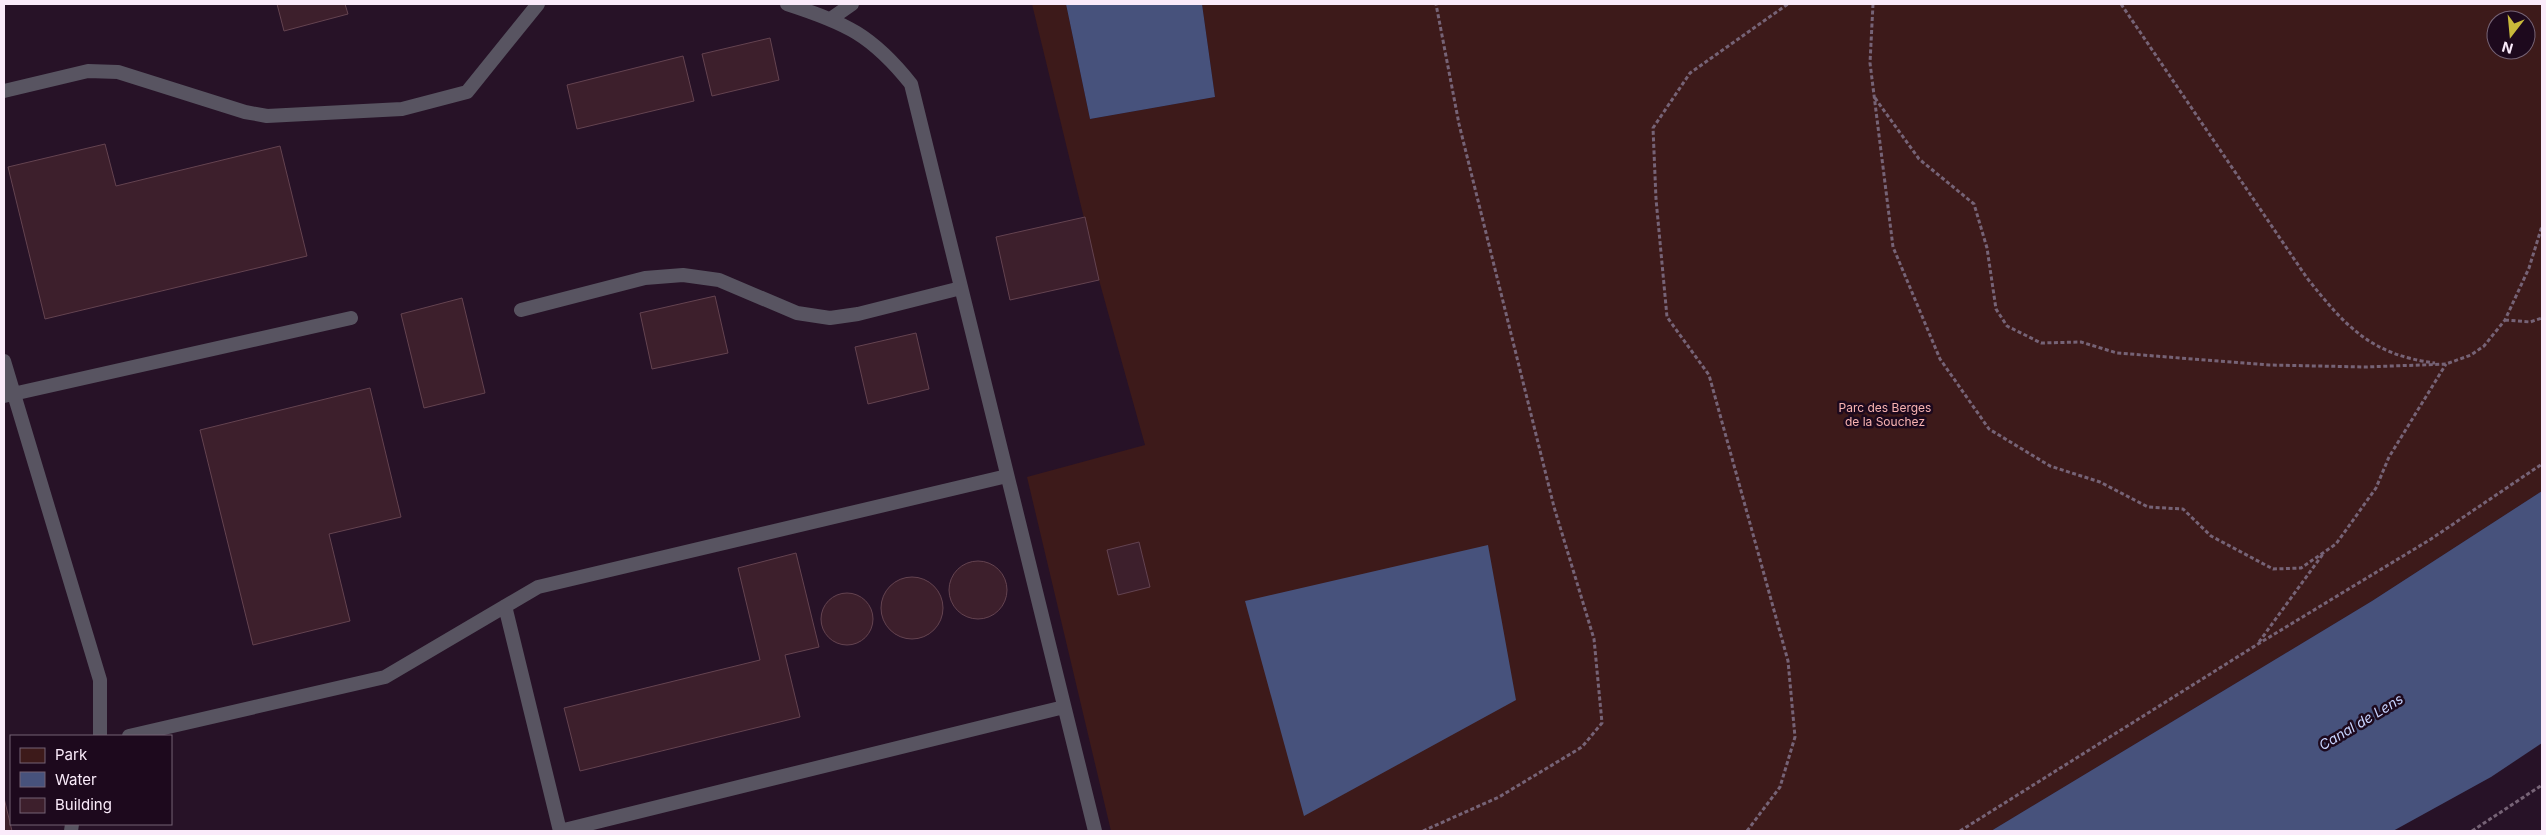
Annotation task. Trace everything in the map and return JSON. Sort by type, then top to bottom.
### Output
[{"type":"lane","points":[[4,91],[88,72],[118,72],[245,112],[267,116],[402,109],[467,92],[538,4]]},
{"type":"lane","points":[[787,4],[832,18],[862,35],[890,58],[911,84],[1095,831]]},
{"type":"lane","points":[[832,18],[852,4]]},
{"type":"lane","points":[[521,310],[645,278],[683,275],[719,280],[797,313],[830,318],[858,314],[961,288]]},
{"type":"lane","points":[[9,395],[351,318]]},
{"type":"lane","points":[[4,361],[9,395],[100,680],[100,735]]},
{"type":"lane","points":[[133,735],[384,677],[538,587],[1007,476]]},
{"type":"lane","points":[[505,606],[560,831],[1064,707]]},
{"type":"path","points":[[1423,831],[1499,797],[1549,767],[1582,747],[1602,723],[1594,639],[1554,507],[1458,124],[1436,4]]},
{"type":"path","points":[[1747,831],[1780,787],[1795,737],[1788,661],[1709,375],[1667,317],[1656,199],[1653,128],[1690,73],[1788,4]]},
{"type":"path","points":[[1873,4],[1870,63],[1893,247],[1940,359],[1989,429],[2050,466],[2100,482],[2148,507],[2183,509],[2211,536],[2273,569],[2301,568],[2336,544],[2376,488],[2389,457],[2446,364]]},
{"type":"path","points":[[2121,4],[2307,278],[2337,316],[2361,336],[2394,355],[2446,364]]},
{"type":"path","points":[[1874,97],[1919,159],[1974,204],[1987,248],[1996,309],[2007,326],[2041,343],[2081,342],[2117,353],[2269,365],[2366,367],[2446,364],[2470,355],[2484,346],[2505,320],[2529,268],[2542,226]]},
{"type":"path","points":[[2505,320],[2530,322],[2542,318]]},
{"type":"path","points":[[1960,831],[2258,644],[2431,539],[2542,464]]},
{"type":"path","points":[[2258,644],[2324,552]]},
{"type":"path","points":[[2472,831],[2542,784]]},
{"type":"green space","name":"Parc des Berges de la Souchez","points":[[1032,4],[1066,4],[1090,119],[1215,97],[1202,4],[2542,4],[2542,491],[2372,601],[1991,831],[1111,831],[1027,477],[1145,445],[1099,280]],"holes":[[[1139,542],[1150,587],[1118,595],[1107,550]]]},
{"type":"water","points":[[1066,4],[1202,4],[1215,97],[1090,119]]},
{"type":"water","name":"Canal de Lens","points":[[2542,491],[2542,743],[2491,777],[2393,831],[1991,831],[2372,601]]},
{"type":"water","points":[[1488,545],[1516,700],[1304,816],[1245,601]]},
{"type":"building","points":[[277,4],[345,4],[348,14],[284,31]]},
{"type":"building","points":[[770,38],[779,80],[712,96],[702,54]]},
{"type":"building","points":[[683,56],[694,101],[577,129],[567,85]]},
{"type":"building","points":[[105,144],[116,186],[280,146],[307,256],[45,319],[8,167]]},
{"type":"building","points":[[1085,217],[1099,280],[1010,300],[996,237]]},
{"type":"building","points":[[715,296],[728,353],[652,369],[640,313]]},
{"type":"building","points":[[462,298],[485,393],[424,408],[401,314]]},
{"type":"building","points":[[916,333],[929,389],[868,404],[855,347]]},
{"type":"building","points":[[370,388],[401,517],[329,534],[350,621],[253,645],[200,430]]},
{"type":"building","points":[[1139,542],[1150,587],[1118,595],[1107,550]]},
{"type":"building","points":[[796,553],[819,647],[785,655],[800,717],[580,771],[564,708],[760,660],[738,568]]},
{"type":"building","points":[[972,561],[984,561],[999,569],[1007,584],[1007,596],[999,611],[984,619],[972,619],[957,611],[949,596],[949,584],[957,569]]},
{"type":"building","points":[[912,577],[929,582],[934,586],[938,591],[943,608],[938,625],[934,630],[929,634],[912,639],[895,634],[890,630],[886,625],[881,608],[886,591],[890,586],[895,582]]},
{"type":"building","points":[[842,593],[852,593],[866,600],[873,614],[873,624],[866,638],[852,645],[842,645],[832,641],[825,634],[821,624],[821,614],[825,604],[832,597]]},
{"type":"building","points":[[4,798],[12,831],[4,831]]}]
